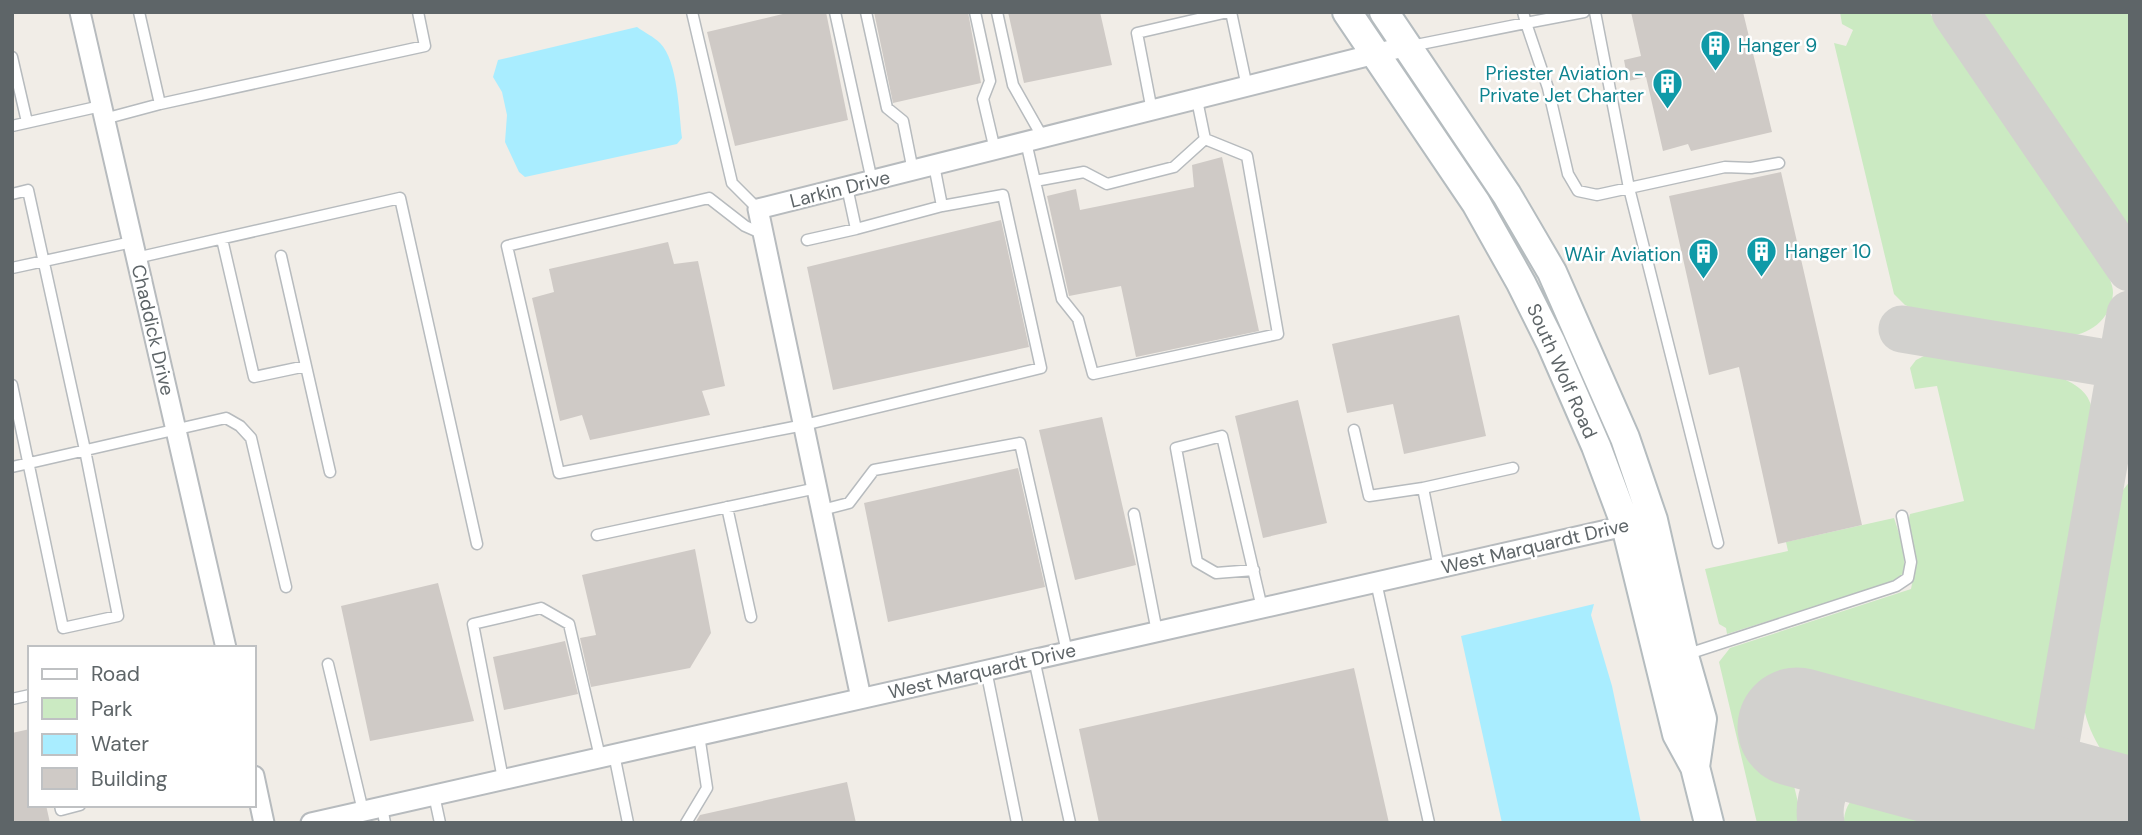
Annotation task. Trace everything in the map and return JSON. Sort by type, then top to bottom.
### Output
[{"type":"main road","name":"South Wolf Road","points":[[1347,12],[1476,203],[1552,343],[1596,446],[1639,523],[1684,656],[1702,719],[1695,767]]},
{"type":"main road","name":"South Wolf Road","points":[[1384,12],[1507,195],[1552,272],[1625,438],[1677,734],[1695,767],[1709,823]]},
{"type":"street","name":"Chaddick Drive","points":[[80,12],[226,646]]},
{"type":"street","name":"Larkin Drive","points":[[758,209],[1408,46]]},
{"type":"street","points":[[758,209],[862,698]]},
{"type":"street","name":"West Marquardt Drive","points":[[311,823],[377,813],[434,795],[503,779],[1639,523]]},
{"type":"street","points":[[256,785],[264,823]]},
{"type":"lane","points":[[139,12],[160,104]]},
{"type":"lane","points":[[12,126],[160,104],[425,46],[418,12]]},
{"type":"lane","points":[[692,12],[732,183],[758,209]]},
{"type":"lane","points":[[835,12],[872,181]]},
{"type":"lane","points":[[866,12],[887,108],[903,121],[913,170]]},
{"type":"lane","points":[[975,12],[990,80],[983,99],[995,150]]},
{"type":"lane","points":[[997,12],[1013,85],[1034,140],[1035,181],[1062,299],[1078,319],[1093,374],[1278,334],[1247,156],[1205,139]]},
{"type":"lane","points":[[1152,111],[1137,33],[1230,12],[1247,88]]},
{"type":"lane","points":[[1523,12],[1548,88],[1569,174],[1578,191],[1597,195],[1725,167],[1751,169],[1779,163]]},
{"type":"lane","points":[[1408,46],[1584,12]]},
{"type":"lane","points":[[1595,12],[1629,188],[1718,543]]},
{"type":"lane","points":[[12,57],[27,122]]},
{"type":"lane","points":[[1197,100],[1205,139]]},
{"type":"lane","points":[[1035,181],[1084,173],[1107,184],[1174,167],[1205,139]]},
{"type":"lane","points":[[934,165],[942,206]]},
{"type":"lane","points":[[847,187],[856,229]]},
{"type":"lane","points":[[12,194],[28,190],[118,616],[63,628],[12,385]]},
{"type":"lane","points":[[763,234],[745,226],[709,198],[507,246],[559,474],[804,425],[1041,368],[1003,195],[942,206],[807,240]]},
{"type":"lane","points":[[12,268],[43,261],[222,239],[400,198],[477,544]]},
{"type":"lane","points":[[222,239],[254,377],[306,366]]},
{"type":"lane","points":[[281,256],[330,471]]},
{"type":"lane","points":[[12,467],[226,418],[240,426],[251,438],[286,587]]},
{"type":"lane","points":[[1354,430],[1369,496],[1423,488],[1513,468]]},
{"type":"lane","points":[[1254,570],[1216,573],[1197,562],[1176,448],[1222,436],[1254,570],[1262,608]]},
{"type":"lane","points":[[822,510],[849,503],[874,470],[1020,443],[1067,652]]},
{"type":"lane","points":[[597,535],[817,488]]},
{"type":"lane","points":[[1423,488],[1439,568]]},
{"type":"lane","points":[[727,507],[751,617]]},
{"type":"lane","points":[[1134,514],[1157,632]]},
{"type":"lane","points":[[1684,656],[1896,586],[1908,578],[1911,562],[1902,516]]},
{"type":"lane","points":[[1376,582],[1429,823]]},
{"type":"lane","points":[[503,779],[473,624],[541,608],[569,624],[628,823]]},
{"type":"lane","points":[[1034,659],[1070,823]]},
{"type":"lane","points":[[328,664],[377,813]]},
{"type":"lane","points":[[986,670],[1017,823]]},
{"type":"lane","points":[[686,823],[707,788],[699,735]]},
{"type":"lane","points":[[434,795],[440,823]]},
{"type":"green space","points":[[1840,12],[1929,12],[2103,266],[2113,293],[2108,312],[2096,325],[2080,334],[2062,336],[1917,310],[1905,305],[1894,294],[1834,43],[1846,46],[1853,30],[1842,24]]},
{"type":"green space","points":[[1977,12],[2130,12],[2130,235]]},
{"type":"green space","points":[[1926,355],[2059,377],[2081,390],[2092,408],[2094,426],[2040,747],[2032,754],[2021,757],[1803,700],[1787,757],[1803,823],[1757,823],[1719,662],[1730,648],[1911,589],[1914,559],[1910,514],[1964,501],[1937,386],[1915,389],[1910,368],[1916,360]]},
{"type":"green space","points":[[2130,481],[2130,777],[2106,757],[2091,730],[2083,700],[2081,670],[2110,507]]},
{"type":"green space","points":[[1894,518],[1904,557],[1901,579],[1727,634],[1726,628],[1719,624],[1705,569],[1788,551],[1786,542]]},
{"type":"green space","points":[[1876,784],[1890,785],[2017,819],[2018,823],[1844,823],[1846,809],[1853,798]]},
{"type":"water","points":[[637,27],[660,43],[671,62],[677,88],[682,138],[677,144],[525,177],[519,172],[505,142],[507,115],[502,92],[493,77],[498,60]]},
{"type":"water","points":[[1594,604],[1591,615],[1612,686],[1641,823],[1502,823],[1461,636]]},
{"type":"building","points":[[791,12],[826,12],[848,120],[735,146],[707,32]]},
{"type":"building","points":[[874,12],[968,12],[981,83],[893,103]]},
{"type":"building","points":[[1008,12],[1100,12],[1112,65],[1024,83]]},
{"type":"building","name":"Hanger 9","points":[[1631,12],[1743,12],[1772,132],[1691,151],[1688,144],[1663,151],[1646,77],[1628,81],[1624,60],[1641,56]]},
{"type":"building","points":[[1222,157],[1259,331],[1136,357],[1121,286],[1069,296],[1047,196],[1076,189],[1080,210],[1194,187],[1192,165]]},
{"type":"building","name":"Hanger 10","points":[[1781,172],[1862,525],[1778,544],[1739,367],[1709,375],[1669,196]]},
{"type":"building","points":[[1001,220],[1029,347],[833,390],[807,267]]},
{"type":"building","points":[[668,242],[674,264],[698,261],[725,386],[702,391],[710,415],[590,440],[582,415],[560,421],[532,298],[554,292],[549,269]]},
{"type":"building","points":[[1459,315],[1486,436],[1404,454],[1393,404],[1347,413],[1332,344]]},
{"type":"building","points":[[1298,400],[1327,523],[1263,538],[1235,416]]},
{"type":"building","points":[[1102,417],[1136,565],[1075,580],[1039,430]]},
{"type":"building","points":[[1018,468],[1045,587],[888,622],[864,503]]},
{"type":"building","points":[[695,549],[711,633],[690,668],[591,687],[580,638],[596,635],[582,575]]},
{"type":"building","points":[[438,583],[474,721],[370,741],[341,606]]},
{"type":"building","points":[[565,641],[578,694],[504,710],[493,657]]},
{"type":"building","points":[[1354,668],[1389,823],[1099,823],[1079,729]]},
{"type":"building","points":[[28,729],[28,807],[46,807],[50,823],[12,823],[12,733]]},
{"type":"building","points":[[847,782],[856,823],[695,823],[700,815]]},
{"type":"taxiway","points":[[1955,12],[2130,268]]},
{"type":"taxiway","points":[[2042,823],[2130,314]]},
{"type":"taxiway","points":[[1902,329],[2130,367]]},
{"type":"taxiway","points":[[2055,745],[2066,773],[2097,808],[2071,814],[2055,823]]},
{"type":"taxiway","points":[[1821,823],[1821,804],[1826,786],[1837,770],[1845,764],[1866,758],[1910,758]]},
{"type":"runway","points":[[1797,727],[2130,817]]},
{"type":"place","name":"Hanger 9","points":[[1715,72]]},
{"type":"place","name":"Priester Aviation - Private Jet Charter","points":[[1667,111]]},
{"type":"place","name":"Hanger 10","points":[[1762,278]]},
{"type":"place","name":"WAir Aviation","points":[[1704,281]]}]
